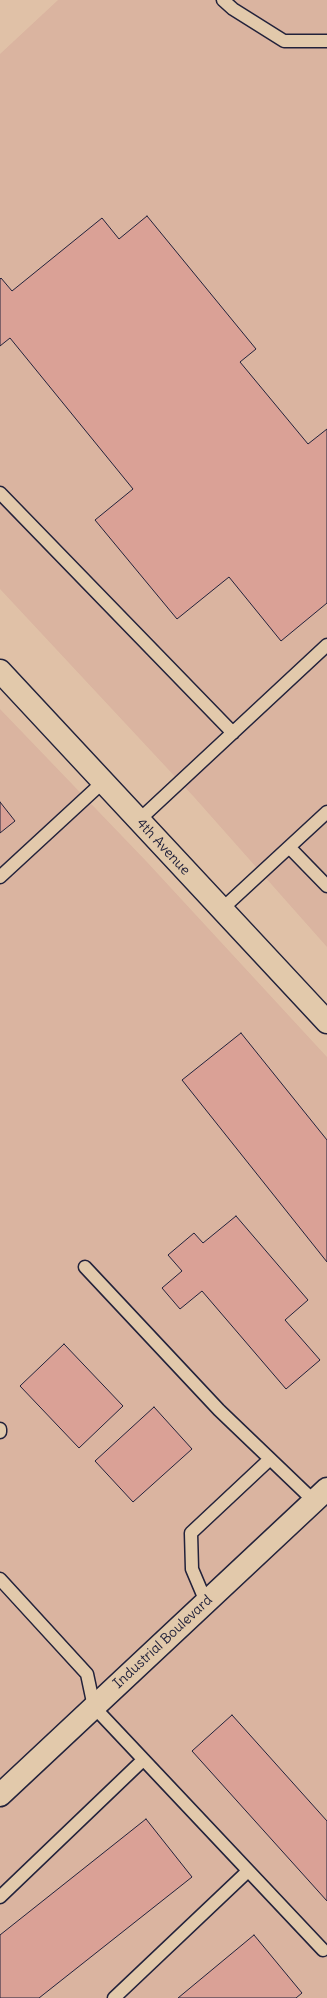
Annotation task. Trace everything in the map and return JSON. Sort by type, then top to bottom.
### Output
[{"type":"street","name":"4th Avenue","points":[[0,671],[327,1022]]},
{"type":"street","name":"Industrial Boulevard","points":[[0,1795],[321,1495]]},
{"type":"lane","points":[[223,0],[233,9],[284,41],[327,42]]},
{"type":"lane","points":[[0,493],[233,733]]},
{"type":"lane","points":[[139,820],[327,645]]},
{"type":"lane","points":[[0,877],[103,782]]},
{"type":"lane","points":[[222,909],[327,812]]},
{"type":"lane","points":[[289,847],[327,886]]},
{"type":"lane","points":[[85,1267],[219,1410],[270,1459],[321,1495]]},
{"type":"lane","points":[[206,1602],[192,1569],[190,1533],[270,1459]]},
{"type":"lane","points":[[0,1579],[87,1674],[94,1707],[323,1950]]},
{"type":"lane","points":[[0,1897],[143,1760]]},
{"type":"lane","points":[[114,1998],[248,1871]]},
{"type":"shaded area","points":[[58,0],[327,0],[327,947],[194,797],[0,589],[0,54]]},
{"type":"shaded area","points":[[0,709],[147,862],[327,1057],[327,1998],[0,1998]]},
{"type":"building","points":[[147,216],[256,349],[240,362],[308,444],[327,429],[327,603],[281,641],[229,577],[177,619],[95,520],[133,489],[10,338],[0,346],[1,278],[12,291],[102,218],[119,239]]},
{"type":"building","points":[[0,802],[15,821],[0,833]]},
{"type":"building","points":[[241,1033],[327,1140],[327,1262],[182,1080]]},
{"type":"building","points":[[236,1216],[308,1300],[285,1320],[320,1360],[286,1389],[202,1291],[180,1309],[162,1288],[182,1271],[168,1255],[194,1233],[203,1243]]},
{"type":"building","points":[[64,1344],[123,1406],[79,1448],[20,1386]]},
{"type":"building","points":[[154,1407],[192,1449],[133,1502],[95,1461]]},
{"type":"building","points":[[232,1715],[327,1821],[327,1901],[192,1751]]},
{"type":"building","points":[[146,1819],[192,1877],[39,1998],[0,1998],[0,1935]]},
{"type":"building","points":[[254,1935],[302,1993],[296,1998],[178,1998]]}]
